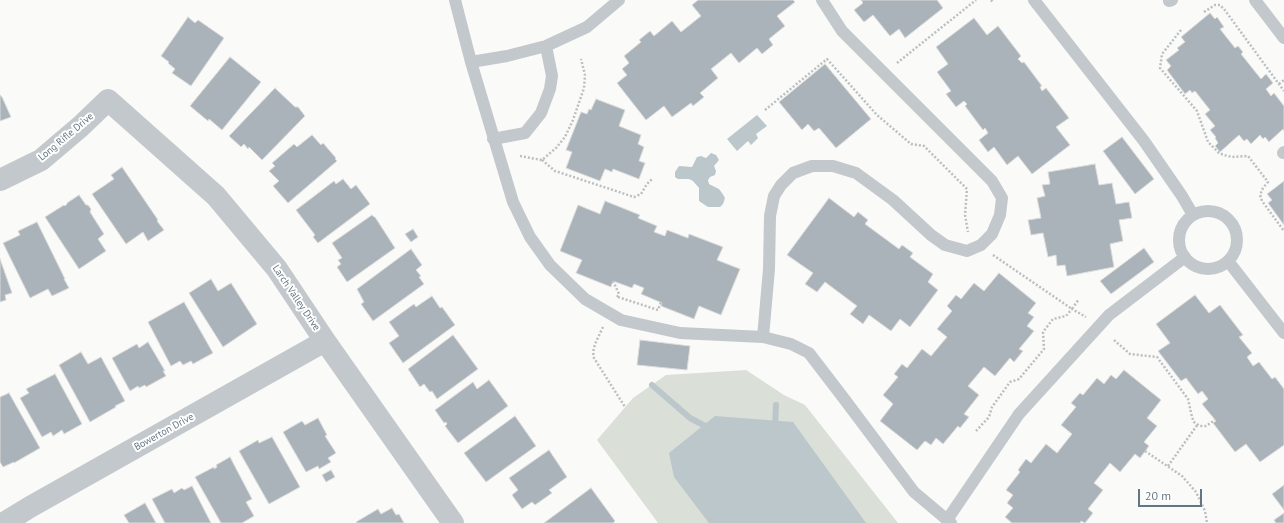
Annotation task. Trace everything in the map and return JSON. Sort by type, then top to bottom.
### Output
[{"type":"street","name":"Long Rifle Drive","points":[[0,180],[41,160],[81,126],[108,100]]},
{"type":"street","name":"Larch Valley Drive","points":[[108,100],[216,196],[277,269],[325,342],[453,523]]},
{"type":"street","name":"Bowerton Drive","points":[[4,523],[30,506],[325,342]]},
{"type":"lane","points":[[455,0],[471,62],[513,202],[530,237],[550,265],[585,299],[621,320],[680,333],[763,337],[791,344],[809,353],[914,492],[949,522],[1024,408],[1109,315],[1185,257]]},
{"type":"lane","points":[[471,62],[507,56],[546,46],[587,27],[619,0]]},
{"type":"lane","points":[[763,337],[769,269],[770,216],[774,196],[781,185],[793,173],[812,166],[833,166],[856,173],[893,200],[931,235],[945,245],[967,251],[980,245],[992,234],[1000,215],[1002,198],[992,181],[842,31],[822,0]]},
{"type":"lane","points":[[1034,0],[1144,141],[1182,196],[1193,215]]},
{"type":"lane","points":[[1255,0],[1284,38]]},
{"type":"lane","points":[[494,139],[525,133],[541,113],[550,89],[552,76],[546,46]]},
{"type":"lane","points":[[1202,211],[1220,213],[1234,226],[1237,235],[1237,245],[1234,254],[1228,261],[1211,269],[1201,268],[1192,264],[1185,257],[1180,249],[1179,239],[1186,221],[1193,215],[1202,211]]},
{"type":"lane","points":[[1228,261],[1284,333]]},
{"type":"path","points":[[895,64],[976,0]]},
{"type":"path","points":[[1204,12],[1215,5],[1220,5],[1284,91]]},
{"type":"path","points":[[1181,30],[1162,54],[1160,68],[1197,111],[1208,142],[1219,153],[1224,155],[1232,157],[1248,156],[1268,182],[1260,195],[1262,201],[1284,230]]},
{"type":"path","points":[[542,160],[556,148],[565,137],[580,102],[584,88],[585,75],[581,59]]},
{"type":"path","points":[[765,110],[827,59],[877,115],[911,144],[924,146],[967,189],[965,215],[968,233]]},
{"type":"path","points":[[1279,84],[1284,80]]},
{"type":"path","points":[[520,156],[542,160],[555,172],[634,197],[641,194],[647,184],[652,180]]},
{"type":"path","points":[[990,252],[1092,321]]},
{"type":"path","points":[[613,281],[619,294],[616,301]]},
{"type":"path","points":[[618,297],[658,310],[661,302]]},
{"type":"path","points":[[976,431],[989,417],[992,407],[1010,382],[1019,379],[1044,349],[1043,332],[1053,319],[1066,316],[1079,299]]},
{"type":"path","points":[[605,323],[595,344],[593,352],[594,358],[625,407]]},
{"type":"path","points":[[1114,340],[1130,354],[1157,357],[1188,399],[1194,422],[1200,426],[1206,426],[1215,420]]},
{"type":"path","points":[[1168,466],[1198,424]]},
{"type":"path","points":[[1146,451],[1182,476],[1196,492],[1205,511],[1207,523]]},
{"type":"shaded area","points":[[757,115],[767,126],[756,134],[758,138],[751,145],[748,141],[737,151],[727,139]]},
{"type":"shaded area","points":[[711,153],[716,155],[719,160],[714,166],[716,171],[715,175],[710,177],[708,180],[709,184],[719,189],[725,198],[720,207],[708,207],[699,201],[699,188],[693,181],[689,179],[678,179],[675,177],[675,172],[679,166],[692,167],[697,157],[701,156],[706,158]]},
{"type":"shaded area","points":[[746,370],[784,395],[805,405],[898,523],[658,523],[597,440],[633,398],[666,375]]},
{"type":"shaded area","points":[[715,416],[793,422],[866,523],[709,523],[674,477],[669,453]]},
{"type":"building","points":[[698,0],[793,0],[795,2],[777,16],[785,26],[769,39],[773,45],[762,54],[757,48],[739,63],[731,53],[711,69],[718,78],[700,93],[704,97],[693,106],[691,103],[672,117],[664,106],[646,120],[617,83],[627,75],[622,69],[629,63],[624,56],[641,42],[639,40],[650,31],[654,36],[672,21],[681,32],[701,16],[692,5]]},
{"type":"building","points":[[861,0],[937,0],[943,8],[905,38],[899,29],[890,36],[873,15],[864,22],[854,10],[863,3]]},
{"type":"building","points":[[1210,13],[1215,19],[1217,17],[1224,27],[1220,29],[1235,48],[1238,46],[1243,52],[1241,54],[1261,79],[1266,74],[1273,83],[1266,89],[1271,96],[1274,93],[1284,106],[1284,131],[1283,129],[1269,142],[1265,137],[1263,139],[1260,135],[1251,144],[1247,139],[1244,141],[1239,135],[1220,152],[1215,146],[1218,143],[1215,138],[1216,137],[1210,130],[1215,126],[1205,114],[1210,110],[1195,91],[1192,93],[1190,90],[1185,94],[1167,70],[1171,66],[1166,60],[1179,50],[1177,48],[1185,42],[1181,37]]},
{"type":"building","points":[[188,17],[195,23],[198,20],[224,38],[191,86],[172,73],[175,69],[161,56]]},
{"type":"building","points":[[974,18],[987,35],[998,26],[1021,56],[1018,59],[1022,63],[1024,62],[1042,86],[1040,87],[1042,91],[1046,88],[1069,118],[1056,127],[1070,145],[1032,174],[1018,156],[1007,165],[994,147],[988,152],[979,140],[988,133],[985,128],[983,130],[965,106],[967,104],[964,101],[956,107],[946,94],[951,91],[937,72],[948,64],[936,47]]},
{"type":"building","points":[[230,57],[261,82],[222,130],[190,106]]},
{"type":"building","points":[[825,64],[871,119],[836,148],[819,128],[814,131],[808,124],[802,130],[779,102]]},
{"type":"building","points":[[275,88],[295,107],[298,107],[305,116],[262,160],[249,147],[248,149],[244,144],[241,147],[229,136]]},
{"type":"building","points":[[0,95],[11,117],[0,121]]},
{"type":"building","points":[[596,99],[625,110],[619,126],[641,135],[638,144],[644,147],[639,161],[645,163],[639,179],[613,169],[612,172],[605,169],[600,181],[566,168],[572,152],[566,150],[581,112],[587,114],[589,109],[591,110]]},
{"type":"building","points":[[312,135],[321,145],[323,143],[337,161],[288,203],[273,186],[279,181],[269,171],[275,166],[272,163],[294,144],[297,147]]},
{"type":"building","points":[[1122,137],[1154,179],[1135,194],[1103,151]]},
{"type":"building","points":[[1095,164],[1099,185],[1112,183],[1116,204],[1129,202],[1132,218],[1119,220],[1123,241],[1110,244],[1114,267],[1067,276],[1065,265],[1057,266],[1056,255],[1048,257],[1043,233],[1031,235],[1028,220],[1041,218],[1037,198],[1045,196],[1042,185],[1050,184],[1048,172]]},
{"type":"building","points":[[122,167],[164,230],[148,241],[143,232],[126,244],[92,194],[114,179],[111,175]]},
{"type":"building","points":[[343,179],[351,189],[356,185],[370,204],[318,243],[313,237],[315,235],[296,210],[334,181],[336,184]]},
{"type":"building","points":[[1284,181],[1284,225],[1268,203],[1272,200],[1267,194]]},
{"type":"building","points":[[79,195],[91,209],[90,212],[104,234],[98,239],[106,251],[79,269],[45,217],[64,205],[65,206]]},
{"type":"building","points":[[829,198],[854,217],[858,212],[868,220],[865,224],[899,249],[902,245],[913,253],[910,257],[933,274],[928,282],[938,290],[910,327],[900,319],[891,331],[869,315],[863,324],[850,314],[857,306],[825,282],[817,292],[805,284],[813,273],[787,255]]},
{"type":"building","points":[[605,201],[640,215],[638,218],[657,226],[654,232],[665,236],[667,230],[688,238],[689,234],[723,247],[717,260],[740,269],[721,315],[699,306],[694,319],[661,306],[662,303],[641,294],[644,288],[634,284],[632,288],[613,281],[611,287],[576,273],[582,260],[560,251],[578,205],[600,214]]},
{"type":"building","points":[[372,215],[375,217],[395,248],[347,282],[337,267],[341,264],[338,260],[342,258],[332,243]]},
{"type":"building","points":[[37,222],[69,288],[52,296],[48,289],[30,298],[3,243],[20,235],[18,231]]},
{"type":"building","points":[[413,229],[418,237],[411,242],[405,234]]},
{"type":"building","points":[[1144,248],[1154,262],[1111,294],[1100,281]]},
{"type":"building","points":[[411,249],[422,265],[416,270],[421,276],[419,277],[424,284],[373,321],[361,304],[364,302],[357,289]]},
{"type":"building","points":[[0,259],[12,293],[5,295],[6,300],[0,302]]},
{"type":"building","points":[[999,273],[1036,303],[1028,313],[1034,317],[1027,326],[1034,331],[1019,349],[1023,351],[1014,362],[1010,358],[995,376],[984,367],[968,386],[979,395],[964,414],[969,417],[960,428],[958,426],[943,444],[936,438],[931,445],[925,441],[917,450],[880,421],[893,404],[883,395],[898,377],[894,374],[902,364],[907,368],[922,349],[931,356],[947,337],[937,329],[952,311],[947,306],[956,295],[961,299],[974,283],[984,291]]},
{"type":"building","points":[[211,279],[218,291],[231,283],[257,324],[223,347],[189,293]]},
{"type":"building","points":[[1195,295],[1209,313],[1220,305],[1243,335],[1239,337],[1252,353],[1247,357],[1253,366],[1259,362],[1272,379],[1275,377],[1284,389],[1284,445],[1260,462],[1246,444],[1235,452],[1213,423],[1216,421],[1202,404],[1208,399],[1202,391],[1198,394],[1186,378],[1181,381],[1158,351],[1170,343],[1156,324]]},
{"type":"building","points":[[432,296],[455,325],[403,363],[389,343],[399,336],[389,322],[414,304],[416,307]]},
{"type":"building","points":[[184,302],[213,353],[193,364],[191,361],[183,365],[180,361],[171,366],[148,322]]},
{"type":"building","points":[[453,335],[478,369],[437,399],[432,391],[430,392],[424,384],[420,387],[408,369]]},
{"type":"building","points":[[640,340],[690,346],[687,370],[637,365]]},
{"type":"building","points":[[148,342],[165,371],[163,371],[166,376],[146,387],[145,385],[139,388],[138,386],[130,391],[112,358],[137,344],[139,348]]},
{"type":"building","points":[[81,352],[88,364],[101,357],[125,401],[90,422],[59,365]]},
{"type":"building","points":[[1124,370],[1161,400],[1147,418],[1157,426],[1144,442],[1149,446],[1140,458],[1135,454],[1120,472],[1110,463],[1094,483],[1103,490],[1088,509],[1093,513],[1085,523],[1081,521],[1080,523],[1012,523],[1005,517],[1013,508],[1007,503],[1013,495],[1006,490],[1020,472],[1018,470],[1026,459],[1031,463],[1046,444],[1057,453],[1072,434],[1061,425],[1076,407],[1071,403],[1080,393],[1083,395],[1097,378],[1104,384],[1111,375],[1116,379]]},
{"type":"building","points":[[55,374],[82,424],[64,434],[62,430],[53,436],[51,432],[42,437],[20,398],[29,393],[26,389]]},
{"type":"building","points":[[489,380],[508,406],[458,443],[445,426],[447,424],[446,422],[444,423],[435,410],[473,382],[477,389]]},
{"type":"building","points":[[9,393],[40,448],[14,463],[3,467],[0,462],[0,397]]},
{"type":"building","points":[[515,416],[536,446],[486,482],[464,453]]},
{"type":"building","points":[[318,418],[327,435],[325,436],[336,453],[328,458],[331,462],[319,469],[318,466],[306,472],[283,432],[302,421],[305,425]]},
{"type":"building","points":[[272,437],[300,487],[269,504],[239,451],[258,440],[259,443]]},
{"type":"building","points":[[549,450],[567,477],[549,490],[552,493],[535,505],[532,502],[522,509],[512,495],[518,490],[509,478]]},
{"type":"building","points":[[230,457],[252,499],[246,502],[254,516],[242,523],[221,523],[195,477],[214,467],[214,469],[217,467],[216,465]]},
{"type":"building","points":[[331,470],[335,477],[326,482],[322,475]]},
{"type":"building","points":[[1284,485],[1284,510],[1272,494]]},
{"type":"building","points":[[192,486],[211,523],[165,523],[152,499],[172,489],[174,493],[182,488],[184,490]]},
{"type":"building","points":[[591,488],[615,521],[613,523],[544,523]]},
{"type":"building","points":[[145,503],[156,523],[129,523],[124,515]]},
{"type":"building","points":[[392,508],[396,515],[399,514],[404,523],[356,522],[378,509],[381,514]]},
{"type":"building","points":[[1284,513],[1284,523],[1276,523],[1274,520]]},
{"type":"waterway","points":[[652,385],[690,418],[711,429]]},
{"type":"waterway","points":[[775,428],[776,405]]}]
